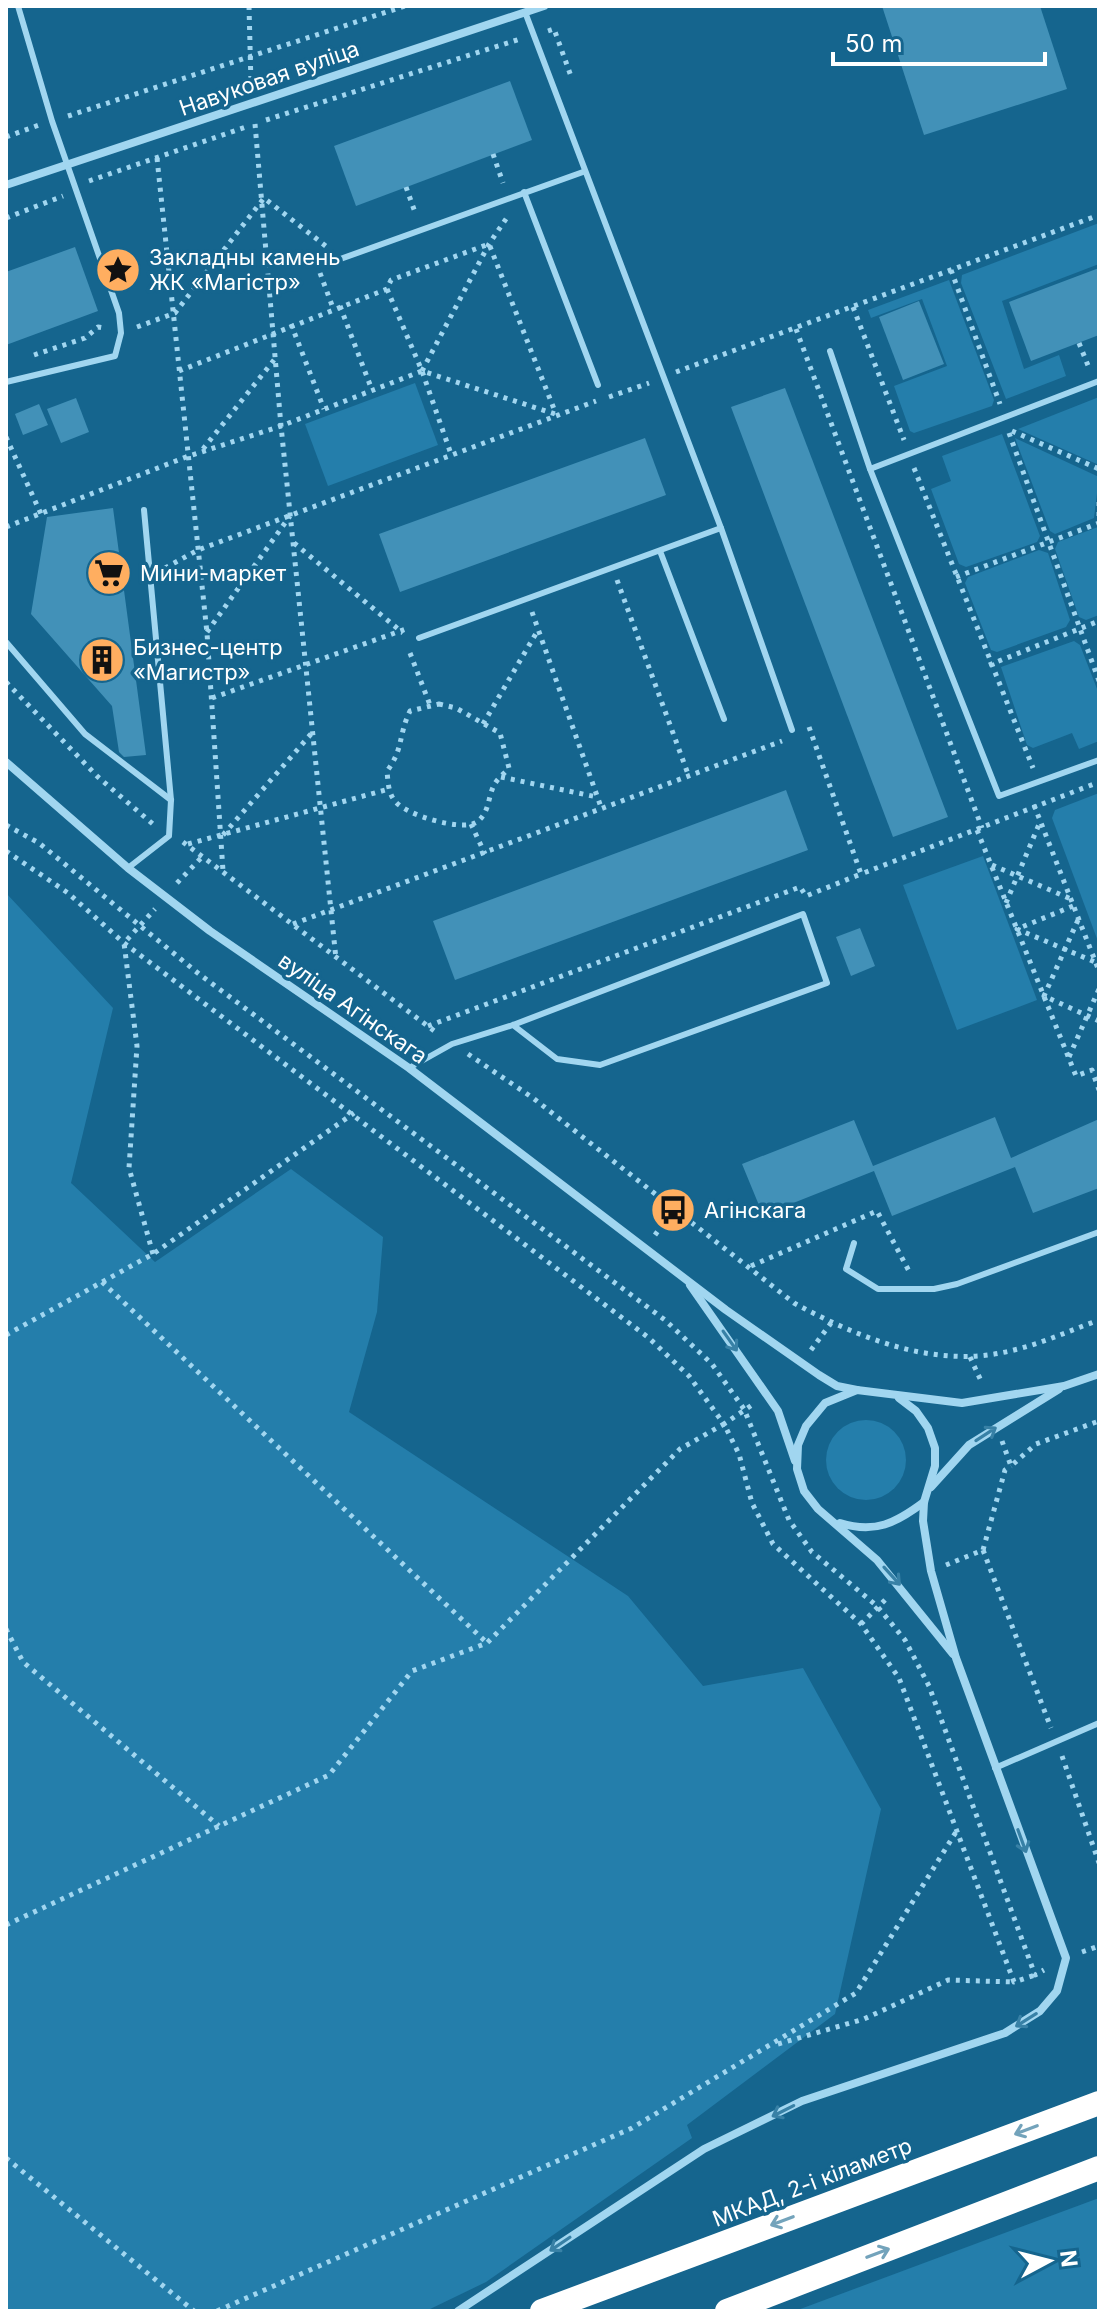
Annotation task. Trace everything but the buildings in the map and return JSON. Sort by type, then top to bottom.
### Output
[{"type":"highway","name":"МКАД, 2-і кіламетр","points":[[542,2311],[1099,2103]]},
{"type":"highway","points":[[727,2311],[1099,2168]]},
{"type":"street","name":"Навуковая вуліца","points":[[6,185],[544,6]]},
{"type":"street","name":"вуліца Агінскага","points":[[6,762],[128,868],[210,931],[409,1068],[685,1278],[819,1375],[837,1386],[857,1390]]},
{"type":"street","name":"вуліца Агінскага","points":[[685,1278],[778,1411],[797,1469]]},
{"type":"street","points":[[956,1658],[902,1587],[836,1522],[818,1509],[804,1491],[797,1469],[798,1445],[812,1417],[825,1403],[857,1390],[879,1391],[899,1398],[962,1403],[991,1401],[1064,1386],[1099,1374]]},
{"type":"street","points":[[930,1487],[969,1445],[1064,1386]]},
{"type":"street","points":[[458,2311],[704,2149],[802,2101],[1005,2033],[1040,2011],[1057,1991],[1066,1958],[956,1658],[931,1571],[924,1502],[935,1466],[932,1439],[916,1411],[899,1398]]},
{"type":"street","points":[[836,1522],[857,1528],[878,1528],[899,1521],[924,1502]]},
{"type":"lane","points":[[6,382],[115,356],[121,333],[119,313],[52,121],[18,6]]},
{"type":"lane","points":[[525,12],[583,172],[721,528],[795,733]]},
{"type":"lane","points":[[332,262],[583,172]]},
{"type":"lane","points":[[524,192],[598,385]]},
{"type":"lane","points":[[830,351],[870,469],[999,796],[1099,760]]},
{"type":"lane","points":[[870,469],[1099,381]]},
{"type":"lane","points":[[128,868],[169,836],[171,800],[144,510]]},
{"type":"lane","points":[[419,638],[721,528]]},
{"type":"lane","points":[[660,551],[724,719]]},
{"type":"lane","points":[[6,642],[85,734],[171,800]]},
{"type":"lane","points":[[409,1068],[452,1044],[513,1025],[803,914],[827,983],[600,1065],[557,1059],[513,1025]]},
{"type":"lane","points":[[854,1243],[846,1269],[878,1289],[934,1289],[957,1284],[1099,1232]]},
{"type":"lane","points":[[995,1768],[1099,1723]]},
{"type":"path","points":[[249,6],[247,57],[253,102]]},
{"type":"path","points":[[6,137],[405,6]]},
{"type":"path","points":[[518,40],[523,53]]},
{"type":"path","points":[[255,124],[275,330],[274,359],[336,960]]},
{"type":"path","points":[[493,154],[503,183]]},
{"type":"path","points":[[157,158],[175,313],[186,457],[207,633],[223,871]]},
{"type":"path","points":[[422,371],[489,244],[524,192],[519,177],[488,188]]},
{"type":"path","points":[[406,187],[416,215]]},
{"type":"path","points":[[264,198],[327,247],[342,242]]},
{"type":"path","points":[[19,360],[85,338],[98,327],[121,333],[175,313],[264,198]]},
{"type":"path","points":[[401,220],[430,209]]},
{"type":"path","points":[[149,576],[198,550],[1099,215]]},
{"type":"path","points":[[179,371],[268,337],[275,330],[387,289],[391,280],[489,244]]},
{"type":"path","points":[[489,244],[556,415]]},
{"type":"path","points":[[951,270],[1002,417]]},
{"type":"path","points":[[387,289],[422,371],[451,454]]},
{"type":"path","points":[[340,306],[372,390]]},
{"type":"path","points":[[853,307],[989,665],[1046,801]]},
{"type":"path","points":[[291,324],[324,409]]},
{"type":"path","points":[[796,329],[991,865],[1069,1059],[1076,1076],[1099,1067]]},
{"type":"path","points":[[1079,343],[1090,373]]},
{"type":"path","points":[[202,451],[274,359]]},
{"type":"path","points":[[6,527],[422,371],[556,415]]},
{"type":"path","points":[[650,383],[656,397]]},
{"type":"path","points":[[1099,469],[1007,429],[1099,681]]},
{"type":"path","points":[[6,437],[41,514]]},
{"type":"path","points":[[956,577],[1099,521],[1099,502]]},
{"type":"path","points":[[207,633],[291,515]]},
{"type":"path","points":[[294,543],[402,631],[430,705]]},
{"type":"path","points":[[612,568],[688,774]]},
{"type":"path","points":[[527,599],[601,807]]},
{"type":"path","points":[[989,665],[1099,621]]},
{"type":"path","points":[[212,698],[415,626]]},
{"type":"path","points":[[483,724],[539,630]]},
{"type":"path","points":[[6,682],[98,777],[169,836],[187,844],[427,1027],[533,1098],[673,1210],[751,1266],[794,1303],[831,1323],[885,1344],[970,1357],[999,1354],[1099,1320]]},
{"type":"path","points":[[430,705],[456,708],[500,733],[504,741],[509,768],[492,791],[488,809],[471,824],[456,826],[412,813],[399,806],[389,789],[387,771],[401,752],[402,728],[410,711],[430,705]]},
{"type":"path","points":[[795,733],[811,731]]},
{"type":"path","points":[[222,835],[312,733]]},
{"type":"path","points":[[292,924],[485,854],[688,774],[784,741]]},
{"type":"path","points":[[501,777],[598,797]]},
{"type":"path","points":[[187,844],[389,789]]},
{"type":"path","points":[[1034,805],[1099,971]]},
{"type":"path","points":[[1006,903],[1040,821]]},
{"type":"path","points":[[471,824],[485,854]]},
{"type":"path","points":[[6,825],[39,843],[199,974],[665,1320],[712,1364],[744,1409],[789,1520],[812,1552],[877,1606],[896,1629],[929,1686],[1035,1975]]},
{"type":"path","points":[[6,851],[68,893],[124,943],[354,1113],[649,1338],[689,1376],[724,1424],[739,1454],[752,1503],[773,1544],[861,1624],[899,1678],[1014,1982]]},
{"type":"path","points":[[991,865],[1072,903]]},
{"type":"path","points":[[427,1027],[800,887],[806,896],[861,874]]},
{"type":"path","points":[[1017,929],[1072,903]]},
{"type":"path","points":[[1044,996],[1079,919]]},
{"type":"path","points":[[1017,929],[1095,962]]},
{"type":"path","points":[[124,943],[137,1046],[129,1168],[153,1254]]},
{"type":"path","points":[[1069,1059],[1099,989]]},
{"type":"path","points":[[1044,996],[1099,1021]]},
{"type":"path","points":[[1092,1070],[1099,1090]]},
{"type":"path","points":[[6,1335],[153,1254],[354,1113]]},
{"type":"path","points":[[645,1248],[673,1210]]},
{"type":"path","points":[[751,1266],[877,1211],[899,1257],[912,1276]]},
{"type":"path","points":[[102,1282],[487,1643]]},
{"type":"path","points":[[6,1925],[329,1775],[412,1671],[487,1643],[680,1449],[744,1409]]},
{"type":"path","points":[[1011,1466],[1005,1470],[983,1550],[1099,1863]]},
{"type":"path","points":[[931,1571],[983,1550]]},
{"type":"path","points":[[6,1629],[23,1662],[219,1826]]},
{"type":"path","points":[[217,2311],[632,2128],[856,1993],[957,1831]]},
{"type":"path","points":[[769,2047],[864,2019],[948,1980],[1014,1982],[1035,1975],[1066,1958]]},
{"type":"path","points":[[6,2158],[194,2311]]},
{"type":"shaded area","points":[[1099,223],[1099,264],[1002,301],[1024,369],[1059,355],[1066,376],[1006,399],[961,283],[962,275]]},
{"type":"shaded area","points":[[949,280],[994,400],[992,406],[914,433],[910,431],[894,386],[947,366],[922,299],[871,318],[868,310]]},
{"type":"shaded area","points":[[415,383],[438,445],[328,486],[305,424]]},
{"type":"shaded area","points":[[1099,397],[1099,465],[1018,429]]},
{"type":"shaded area","points":[[1002,434],[1040,536],[1037,542],[966,567],[959,564],[931,489],[951,481],[942,456]]},
{"type":"shaded area","points":[[1015,438],[1099,477],[1094,518],[1055,534],[1050,531]]},
{"type":"shaded area","points":[[1098,527],[1099,615],[1086,620],[1079,617],[1055,549],[1058,542]]},
{"type":"shaded area","points":[[1039,550],[1048,553],[1070,620],[1066,627],[997,652],[991,650],[965,583],[968,577]]},
{"type":"shaded area","points":[[1074,641],[1080,645],[1099,694],[1099,741],[1079,749],[1072,733],[1033,748],[1027,745],[1001,667]]},
{"type":"shaded area","points":[[1099,793],[1099,944],[1052,818],[1055,810]]},
{"type":"shaded area","points":[[983,856],[1037,1000],[957,1030],[903,885]]},
{"type":"shaded area","points":[[6,893],[113,1008],[71,1183],[155,1262],[291,1169],[383,1237],[377,1312],[349,1412],[628,1596],[703,1686],[803,1668],[881,1809],[835,2014],[687,2125],[692,2138],[486,2282],[426,2311],[6,2311]]},
{"type":"shaded area","points":[[866,1420],[881,1423],[894,1432],[903,1445],[906,1460],[903,1475],[894,1488],[881,1497],[866,1500],[851,1497],[838,1488],[829,1475],[826,1460],[829,1445],[838,1432],[851,1423]]},
{"type":"shaded area","points":[[1099,2198],[1099,2311],[795,2311]]},
{"type":"place","name":"Закладны камень ЖК «Магістр»","points":[[118,270]]},
{"type":"place","name":"Мини-маркет","points":[[109,573]]},
{"type":"place","name":"Бизнес-центр «Магистр»","points":[[102,660]]},
{"type":"place","name":"Агінскага","points":[[673,1210]]}]
